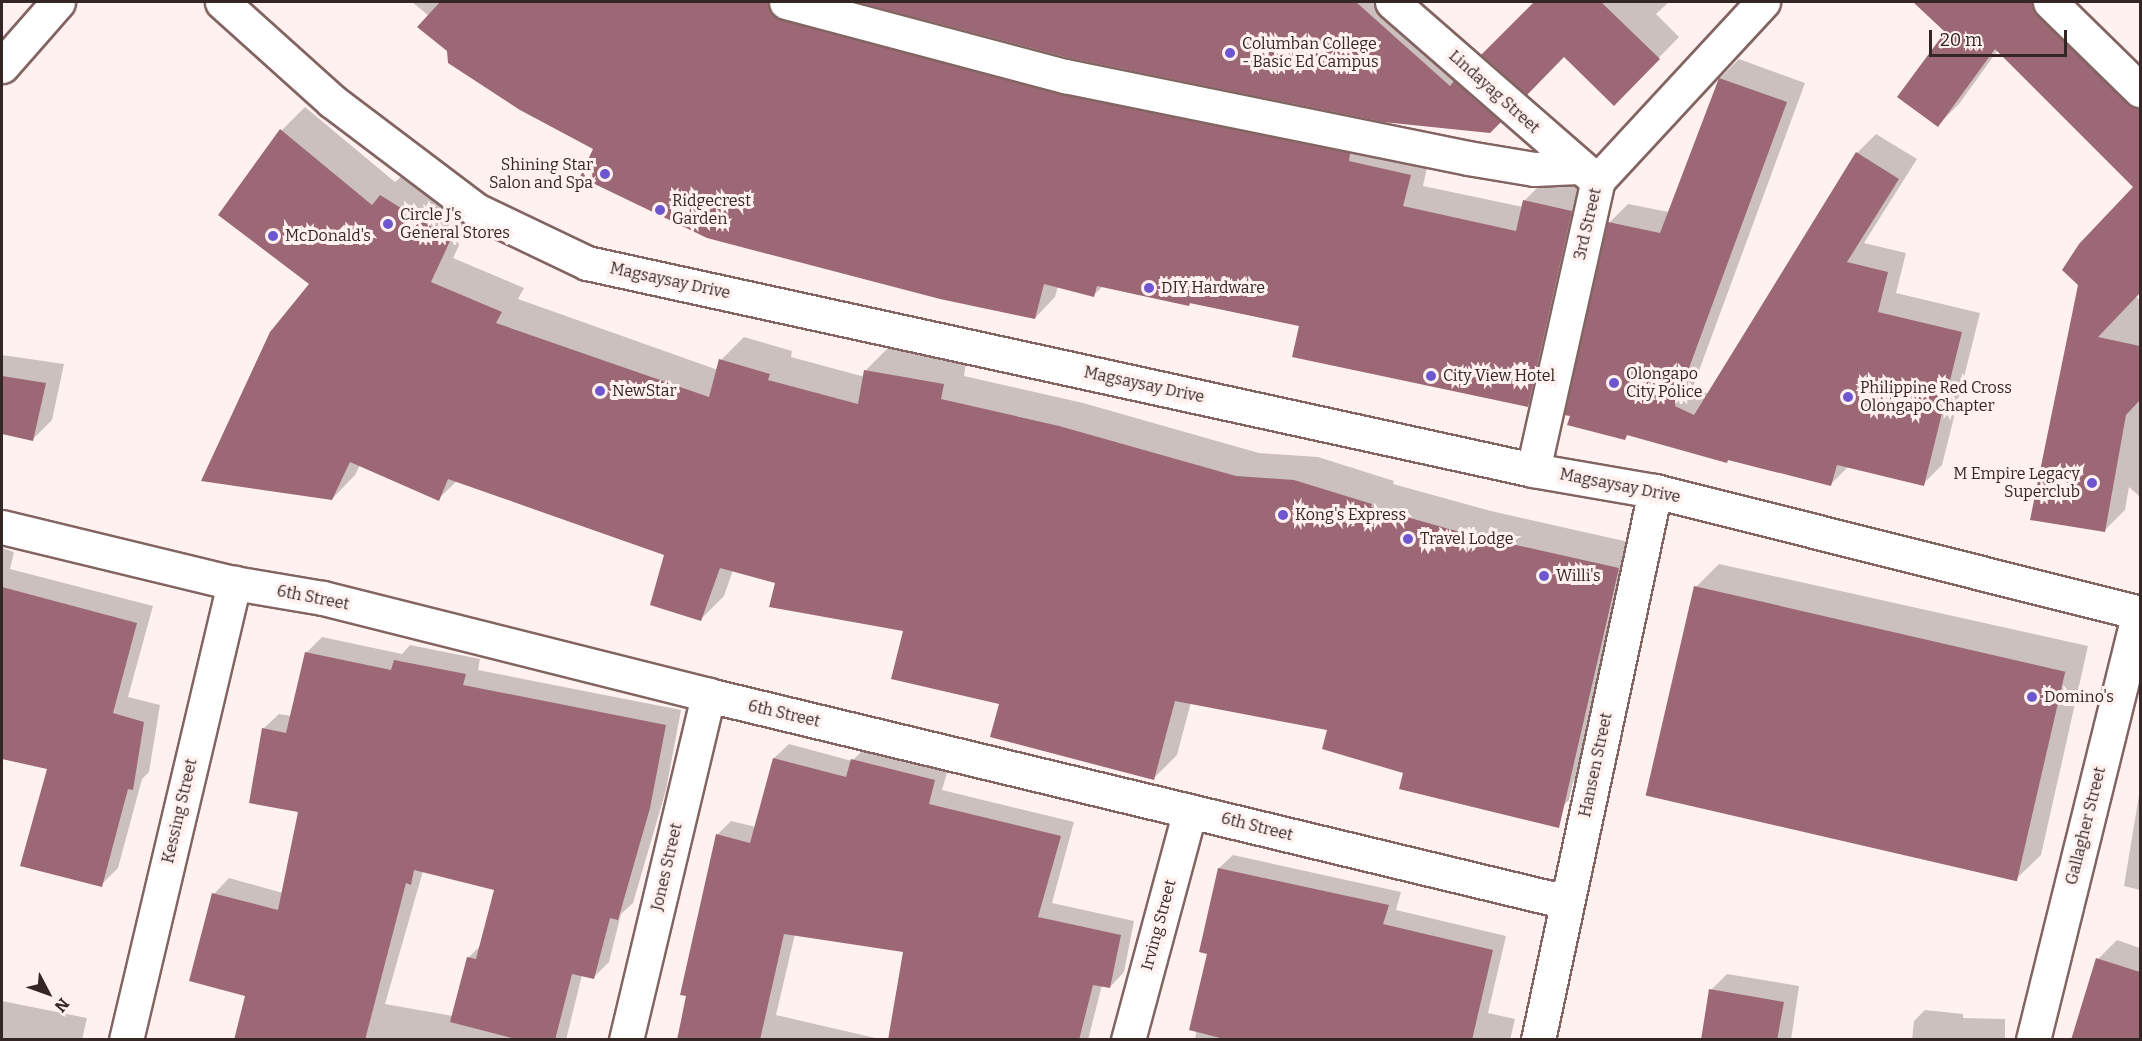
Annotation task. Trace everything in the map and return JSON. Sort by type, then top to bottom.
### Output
[{"type":"street","points":[[2,66],[58,2]]},
{"type":"street","name":"Magsaysay Drive","points":[[222,2],[332,101],[476,210],[587,263],[1533,470],[1655,491],[2140,613]]},
{"type":"street","points":[[786,2],[1065,76],[1468,158],[1534,169],[1589,174]]},
{"type":"street","name":"Lindayag Street","points":[[1392,2],[1589,174]]},
{"type":"street","name":"3rd Street","points":[[1533,470],[1589,174],[1763,2]]},
{"type":"street","points":[[2050,2],[2140,90]]},
{"type":"street","name":"Hansen Street","points":[[1538,1040],[1655,491]]},
{"type":"street","name":"6th Street","points":[[2,526],[234,583],[323,598],[708,695],[1568,902]]},
{"type":"street","name":"Kessing Street","points":[[126,1040],[234,583]]},
{"type":"street","name":"Gallagher Street","points":[[2033,1040],[2140,613]]},
{"type":"street","name":"Jones Street","points":[[626,1040],[708,695]]},
{"type":"street","name":"Irving Street","points":[[1128,1040],[1190,811]]},
{"type":"building","points":[[440,2],[768,2],[772,15],[781,20],[1060,94],[1350,153],[1349,161],[1411,175],[1403,206],[1516,231],[1523,200],[1572,211],[1528,407],[1292,357],[1299,326],[1190,303],[1189,306],[1097,286],[1094,297],[1044,284],[1035,319],[940,299],[707,238],[580,177],[593,149],[520,110],[448,63],[447,51],[417,27]]},
{"type":"building","name":"Columban College - Basic Ed Campus","points":[[857,2],[1356,2],[1450,86],[1454,81],[1501,122],[1490,133],[1383,122],[1069,58]]},
{"type":"building","points":[[1534,2],[1601,2],[1660,59],[1614,106],[1564,57],[1527,95],[1481,55]]},
{"type":"building","points":[[1913,2],[2032,2],[2037,15],[2127,103],[2140,108],[2140,293],[2098,337],[2140,346],[2140,400],[2126,415],[2105,532],[2030,520],[2078,285],[2062,270],[2079,244],[2133,187],[1995,49],[1938,127],[1897,97],[1945,32]]},
{"type":"building","points":[[1719,78],[1787,102],[1675,406],[1694,415],[1856,152],[1899,179],[1847,262],[1888,272],[1878,312],[1962,332],[1924,486],[1837,465],[1831,486],[1728,460],[1727,463],[1627,435],[1625,440],[1567,425],[1570,416],[1564,415],[1608,222],[1660,233]]},
{"type":"building","points":[[280,129],[372,205],[380,195],[451,239],[431,282],[502,312],[496,323],[709,397],[719,359],[770,374],[768,380],[858,404],[864,370],[944,384],[941,399],[1059,426],[1236,476],[1294,480],[1372,504],[1371,507],[1467,534],[1619,568],[1559,828],[1399,789],[1403,773],[1322,749],[1327,730],[1175,701],[1154,780],[990,737],[999,704],[891,679],[903,631],[769,607],[775,583],[720,568],[701,621],[650,605],[664,555],[448,479],[439,501],[350,462],[332,500],[201,481],[270,332],[309,284],[218,215]]},
{"type":"building","points":[[2,376],[46,383],[33,441],[2,434]]},
{"type":"building","points":[[1694,586],[2065,672],[2017,881],[1646,795]]},
{"type":"building","points":[[2,587],[137,623],[113,713],[144,722],[133,790],[128,789],[102,887],[20,866],[47,769],[2,759]]},
{"type":"building","points":[[305,652],[391,670],[394,660],[466,674],[463,685],[666,725],[650,808],[618,920],[610,918],[594,979],[572,974],[555,1040],[520,1040],[450,1022],[467,957],[476,959],[494,890],[414,870],[411,885],[406,883],[365,1040],[234,1040],[245,996],[189,981],[212,893],[278,910],[298,812],[249,803],[262,728],[286,733]]},
{"type":"building","points":[[773,758],[846,777],[851,759],[935,780],[929,804],[1061,836],[1038,917],[1121,935],[1110,988],[1093,985],[1079,1040],[888,1040],[903,952],[784,934],[760,1040],[677,1040],[686,996],[680,995],[716,834],[750,843]]},
{"type":"building","points":[[1218,868],[1389,905],[1383,924],[1493,950],[1472,1040],[1228,1040],[1189,1030],[1207,954],[1199,952]]},
{"type":"building","points":[[2096,958],[2140,972],[2140,1040],[2071,1040]]},
{"type":"building","points":[[1709,989],[1784,1002],[1777,1040],[1701,1040]]},
{"type":"place","name":"Columban College - Basic Ed Campus","points":[[1230,53]]},
{"type":"place","name":"Shining Star Salon and Spa","points":[[605,174]]},
{"type":"place","name":"Ridgecrest Garden","points":[[660,210]]},
{"type":"place","name":"Circle J's General Stores","points":[[388,224]]},
{"type":"place","name":"McDonald's","points":[[273,236]]},
{"type":"place","name":"DIY Hardware","points":[[1149,288]]},
{"type":"place","name":"City View Hotel","points":[[1431,376]]},
{"type":"place","name":"Olongapo City Police","points":[[1614,383]]},
{"type":"place","name":"NewStar","points":[[600,391]]},
{"type":"place","name":"Philippine Red Cross Olongapo Chapter","points":[[1848,397]]},
{"type":"place","name":"M Empire Legacy Superclub","points":[[2092,483]]},
{"type":"place","name":"Kong's Express","points":[[1283,515]]},
{"type":"place","name":"Travel Lodge","points":[[1408,539]]},
{"type":"place","name":"Willi's","points":[[1544,576]]},
{"type":"place","name":"Domino's","points":[[2032,697]]}]
